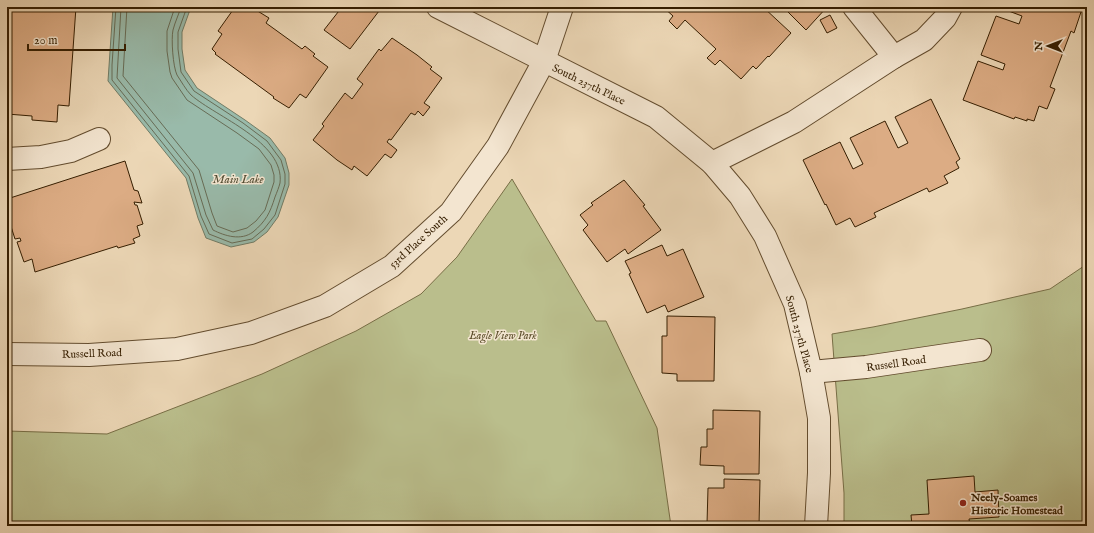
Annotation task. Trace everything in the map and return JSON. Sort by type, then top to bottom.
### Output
[{"type":"street","name":"South 237th Place","points":[[438,7],[656,117],[712,164],[740,196],[765,236],[795,304],[811,372],[819,418],[819,473],[816,526]]},
{"type":"street","name":"53rd Place South","points":[[177,349],[251,334],[326,306],[392,266],[451,212],[498,146],[544,61],[562,7]]},
{"type":"street","points":[[854,7],[894,57]]},
{"type":"street","points":[[712,164],[794,122],[894,57],[924,40],[945,18],[951,7]]},
{"type":"street","points":[[7,159],[41,157],[71,151],[99,139]]},
{"type":"street","name":"Russell Road","points":[[7,354],[89,355],[177,349]]},
{"type":"street","name":"Russell Road","points":[[811,372],[866,367],[980,350]]},
{"type":"green space","name":"Eagle View Park","points":[[512,179],[596,321],[606,321],[657,428],[671,526],[7,526],[7,431],[107,434],[262,374],[356,331],[421,294],[457,257]]},
{"type":"green space","points":[[1087,264],[1087,526],[844,526],[844,493],[832,334],[962,309],[1050,289]]},
{"type":"water","name":"Main Lake","points":[[113,7],[191,7],[182,32],[182,49],[185,70],[197,88],[270,138],[285,158],[289,173],[289,185],[278,217],[267,232],[254,242],[231,247],[206,238],[198,218],[186,178],[108,81]]},
{"type":"building","points":[[7,7],[76,7],[69,106],[58,105],[57,122],[32,120],[32,116],[7,114]]},
{"type":"building","points":[[235,7],[251,7],[269,18],[266,23],[302,49],[305,46],[315,54],[313,56],[328,67],[306,98],[300,94],[289,108],[273,98],[274,97],[215,54],[216,53],[212,49],[222,34],[218,31]]},
{"type":"building","points":[[342,7],[373,7],[379,11],[350,49],[324,30]]},
{"type":"building","points":[[663,7],[763,7],[791,33],[756,69],[753,66],[741,79],[720,60],[715,65],[707,58],[716,49],[685,20],[677,29],[669,21],[673,16]]},
{"type":"building","points":[[783,7],[827,7],[806,30]]},
{"type":"building","points":[[998,7],[1075,7],[1074,9],[1081,12],[1074,33],[1071,31],[1050,87],[1055,89],[1047,109],[1039,106],[1034,121],[1027,119],[1027,121],[1015,117],[1014,119],[963,100],[978,61],[1003,70],[1005,64],[981,55],[996,16],[1019,24],[1022,16]]},
{"type":"building","points":[[830,15],[837,28],[827,33],[820,20]]},
{"type":"building","points":[[392,38],[432,67],[430,69],[442,78],[424,103],[430,107],[423,116],[418,111],[415,115],[411,113],[391,140],[389,139],[387,142],[397,150],[391,158],[385,154],[367,176],[354,166],[352,170],[337,160],[313,140],[324,126],[322,124],[345,93],[352,99],[363,84],[357,79],[379,49],[381,51]]},
{"type":"building","points":[[931,99],[960,159],[956,162],[959,168],[944,176],[948,183],[929,192],[927,188],[874,213],[876,217],[855,227],[850,218],[836,225],[803,160],[840,142],[853,169],[863,164],[850,138],[885,121],[898,148],[908,143],[895,117]]},
{"type":"building","points":[[125,161],[134,190],[138,191],[142,203],[134,202],[135,205],[137,205],[143,224],[137,226],[140,236],[133,239],[135,243],[118,248],[117,246],[35,272],[32,259],[24,262],[17,242],[21,241],[20,238],[15,239],[7,214],[7,199]]},
{"type":"building","points":[[624,180],[645,205],[643,206],[661,230],[628,254],[625,249],[607,262],[583,230],[588,225],[580,215],[593,205],[591,203]]},
{"type":"building","points":[[662,245],[667,256],[683,249],[704,297],[668,312],[665,305],[647,313],[629,274],[631,273],[625,261]]},
{"type":"building","points":[[667,316],[715,317],[714,381],[677,381],[677,374],[662,373],[662,336],[667,336]]},
{"type":"building","points":[[713,410],[760,411],[759,474],[724,474],[724,466],[700,465],[701,447],[707,447],[707,429],[713,429]]},
{"type":"building","name":"Neely-Soames Historic Homestead","points":[[974,476],[975,492],[998,490],[999,517],[969,519],[970,526],[912,526],[911,515],[929,514],[927,480]]},
{"type":"building","points":[[724,479],[760,480],[759,526],[711,526],[711,524],[707,524],[708,488],[724,488]]},
{"type":"place","name":"Neely-Soames Historic Homestead","points":[[963,503]]}]
